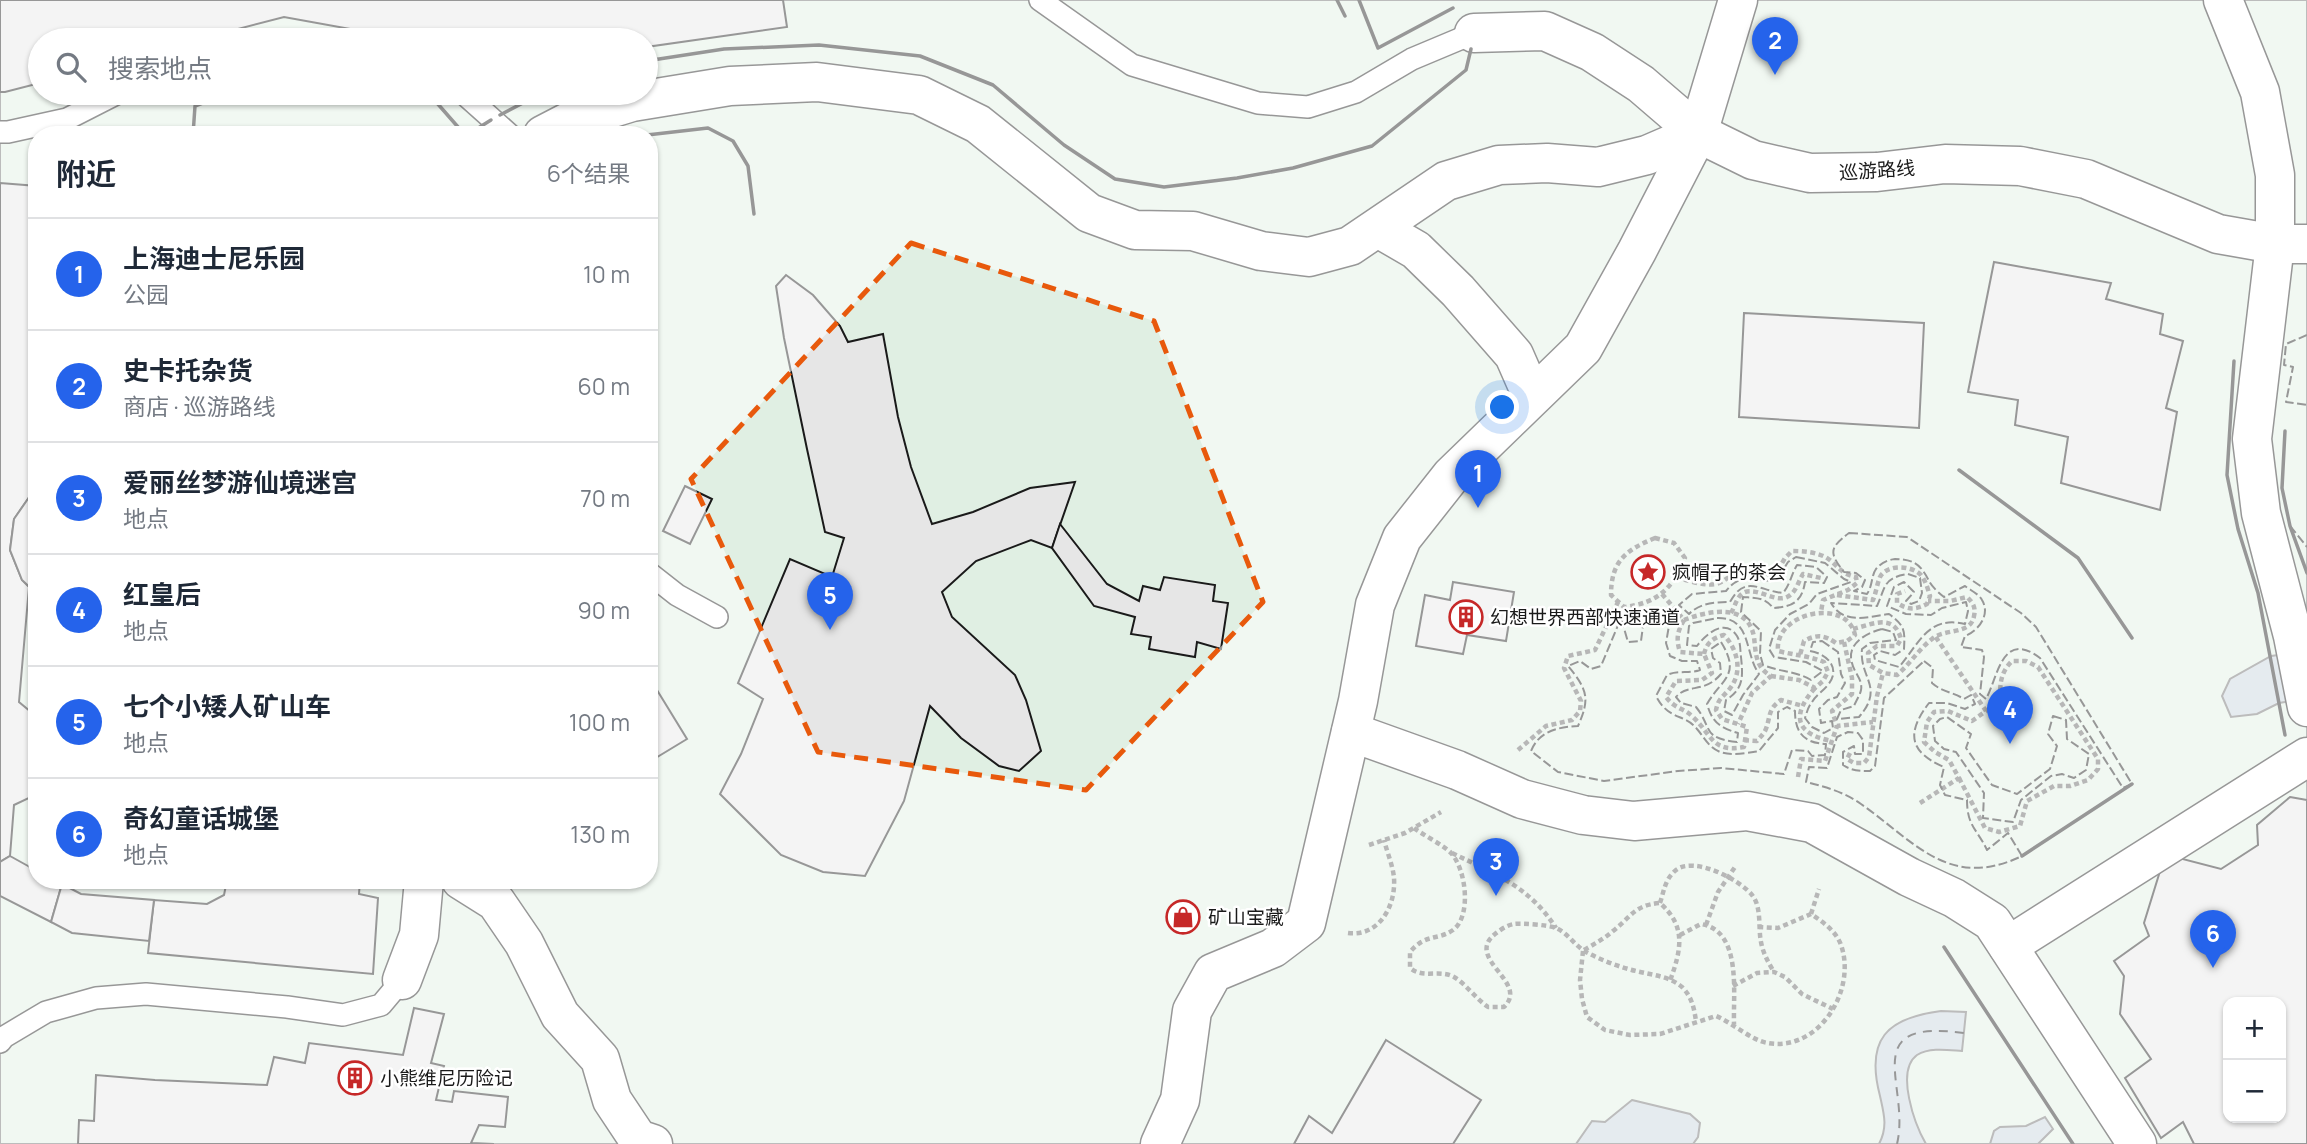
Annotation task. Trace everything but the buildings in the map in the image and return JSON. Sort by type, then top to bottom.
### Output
[{"type":"street","points":[[1160,1144],[1180,1100],[1192,1011],[1213,974],[1273,948],[1306,923],[1351,732],[1375,605],[1402,538],[1451,476],[1583,348],[1698,133],[1738,0]]},
{"type":"street","points":[[2223,0],[2260,92],[2291,244],[2252,439],[2261,513],[2293,636],[2307,706]]},
{"type":"street","name":"巡游路线","points":[[1474,33],[1545,31],[1592,51],[1641,84],[1698,133],[1753,160],[1810,173],[1878,173],[1945,164],[2020,166],[2086,179],[2218,234],[2291,244]]},
{"type":"street","points":[[658,98],[730,86],[817,82],[919,96],[978,124],[1088,213],[1135,230],[1193,231],[1261,251],[1310,257],[1350,246],[1446,181],[1499,164],[1547,163],[1598,167],[1647,155],[1698,133]]},
{"type":"street","points":[[560,126],[622,105]]},
{"type":"street","points":[[1378,228],[1416,250],[1458,291],[1514,355],[1532,396]]},
{"type":"street","points":[[1351,732],[1457,770],[1521,799],[1583,815],[1634,821],[1747,811],[1812,823],[1909,877],[1954,898],[1992,922],[2137,1144]]},
{"type":"street","points":[[2008,946],[2307,757]]},
{"type":"street","points":[[402,980],[419,934],[423,889]]},
{"type":"street","points":[[475,889],[496,902],[524,943],[560,1015],[600,1059],[612,1100],[638,1139],[653,1144]]},
{"type":"lane","points":[[1040,0],[1132,65],[1258,103],[1283,106],[1308,107],[1356,92],[1412,59],[1474,33]]},
{"type":"lane","points":[[35,126],[67,119],[94,105]]},
{"type":"lane","points":[[476,105],[500,126]]},
{"type":"lane","points":[[0,132],[28,128]]},
{"type":"lane","points":[[658,580],[677,595],[717,617]]},
{"type":"lane","points":[[0,1042],[46,1012],[96,998],[146,994],[342,1015],[381,1005],[402,980]]},
{"type":"path","points":[[1655,538],[1674,543],[1685,558],[1676,578],[1662,594],[1640,605],[1624,607],[1611,595],[1611,578],[1616,567],[1632,548],[1655,538]]},
{"type":"path","points":[[1676,578],[1720,584],[1727,578],[1749,570],[1762,570],[1774,577],[1792,551],[1801,551],[1827,558],[1844,574],[1856,577],[1857,583],[1823,600],[1821,612]]},
{"type":"path","points":[[1836,595],[1873,600],[1879,579],[1885,571],[1898,567],[1920,573],[1930,597],[1927,604],[1917,609],[1905,609],[1897,603],[1897,594],[1905,592]]},
{"type":"path","points":[[1731,613],[1739,596],[1745,592],[1758,592],[1776,599],[1786,598],[1795,591],[1803,574],[1821,578]]},
{"type":"path","points":[[1662,594],[1684,620]]},
{"type":"path","points":[[1853,629],[1876,623],[1890,623],[1898,628],[1901,639],[1897,646],[1877,646],[1868,653],[1869,665],[1883,673],[1897,675],[1935,636],[1967,629],[1973,622],[1974,604],[1967,597],[1950,601],[1928,601]]},
{"type":"path","points":[[1704,654],[1680,652],[1676,641],[1684,620],[1705,612],[1722,610],[1739,615],[1750,626],[1757,662],[1764,672],[1771,676],[1799,680],[1815,688]]},
{"type":"path","points":[[1800,655],[1804,641],[1814,636],[1825,636],[1836,643],[1844,642],[1855,635],[1853,629],[1847,621],[1821,612],[1804,616],[1786,627],[1777,642],[1778,651],[1800,655],[1808,655],[1824,662],[1828,672],[1804,700],[1800,721],[1805,732],[1815,738],[1832,741]]},
{"type":"path","points":[[1724,635],[1732,644],[1738,673],[1733,685],[1719,699],[1716,710],[1722,719],[1738,724],[1747,727],[1744,747],[1721,747],[1709,738],[1694,718],[1672,706],[1666,697],[1676,681],[1702,680],[1712,673],[1704,654],[1706,646],[1714,637],[1724,635]]},
{"type":"path","points":[[1935,636],[1986,711]]},
{"type":"path","points":[[1792,819],[1801,759],[1825,761],[1837,726],[1832,711],[1852,694],[1852,678],[1844,642]]},
{"type":"path","points":[[2012,661],[2026,661],[2038,667],[2098,759],[2098,769],[2088,780],[2070,786],[2053,786],[2027,801],[2020,826],[1999,832],[1985,828],[1959,778],[1949,760],[1924,742],[1927,722],[1934,712],[1948,711],[1972,721],[2000,701],[2003,670],[2012,661]]},
{"type":"path","points":[[1850,753],[1847,758],[1854,763],[1864,763],[1870,757],[1873,722],[1883,673]]},
{"type":"path","points":[[1738,724],[1752,692],[1771,676]]},
{"type":"path","points":[[1744,740],[1757,741],[1765,731],[1773,705],[1781,701],[1803,706]]},
{"type":"path","points":[[1837,726],[1873,722]]},
{"type":"path","points":[[1920,803],[1959,778]]},
{"type":"path","points":[[1414,828],[1451,853],[1522,889],[1543,908],[1556,928],[1583,951],[1616,965],[1660,975],[1682,988],[1694,1004],[1696,1021]]},
{"type":"path","points":[[1306,923],[1334,932],[1357,934],[1375,928],[1390,908],[1394,879],[1384,840]]},
{"type":"path","points":[[1451,853],[1461,873],[1465,902],[1463,914],[1456,928],[1449,933],[1423,939],[1410,952],[1410,968],[1415,972],[1455,977],[1488,1007],[1504,1007],[1510,1002],[1511,992],[1507,982],[1488,960],[1487,943],[1492,936],[1512,924],[1556,928]]},
{"type":"path","points":[[1660,903],[1666,881],[1678,868],[1697,864],[1727,877],[1754,896],[1766,959],[1774,972]]},
{"type":"path","points":[[1706,925],[1718,892],[1735,867]]},
{"type":"path","points":[[1759,927],[1778,928],[1811,914],[1819,889]]},
{"type":"path","points":[[1583,951],[1610,934],[1631,913],[1645,904],[1660,903],[1672,914],[1680,935],[1677,961],[1670,981]]},
{"type":"path","points":[[1583,951],[1580,980],[1587,1017],[1605,1030],[1630,1035],[1660,1034],[1716,1016],[1734,1024],[1752,1038],[1766,1043],[1797,1042],[1815,1032],[1833,1009],[1841,990],[1846,964],[1836,936],[1811,914]]},
{"type":"path","points":[[1680,935],[1691,927],[1706,925],[1724,937],[1731,955],[1734,1024]]},
{"type":"path","points":[[1733,986],[1757,972],[1774,972],[1785,977],[1802,993],[1833,1009]]},
{"type":"highlighted area","points":[[911,243],[1154,321],[1263,602],[1086,790],[818,752],[691,479]]},
{"type":"green space","points":[[0,0],[2307,0],[2307,1144],[0,1144]]},
{"type":"shaded area","points":[[2307,651],[2307,698],[2279,703],[2257,714],[2231,717],[2222,696],[2230,679],[2271,656]]},
{"type":"shaded area","points":[[1941,1011],[1966,1012],[1962,1051],[1922,1052],[1911,1063],[1908,1073],[1909,1098],[1926,1144],[1879,1144],[1884,1132],[1884,1120],[1876,1076],[1878,1046],[1894,1026],[1922,1014]]},
{"type":"shaded area","points":[[1632,1100],[1690,1114],[1700,1123],[1698,1137],[1693,1144],[1576,1144],[1592,1121],[1605,1122]]},
{"type":"shaded area","points":[[2045,1117],[2053,1129],[2038,1144],[1990,1144],[1994,1131],[2000,1127],[2026,1126]]},
{"type":"ferry route","points":[[1897,1144],[1899,1122],[1895,1061],[1899,1046],[1910,1036],[1930,1031],[1964,1033]]},
{"type":"fence","points":[[2307,335],[2286,344],[2284,365],[2293,367],[2286,402],[2307,405]]},
{"type":"fence","points":[[2290,526],[2307,547]]},
{"type":"fence","points":[[1849,533],[1907,537],[2021,613],[2036,627],[2132,784],[2123,788],[2040,658],[2017,649],[2009,652],[1998,669],[1986,699],[1980,694],[1984,657],[1982,650],[1961,647],[1965,636],[1974,630],[1984,617],[1981,598],[1974,592],[1965,586],[1944,597],[1916,564],[1895,559],[1884,562],[1876,569],[1867,594],[1854,591],[1862,587],[1865,580],[1856,573],[1844,572],[1833,551],[1849,533]]},
{"type":"fence","points":[[1796,557],[1825,563],[1851,582],[1817,594],[1809,604],[1790,614],[1775,630],[1769,649],[1774,657],[1806,662],[1823,671],[1811,680],[1763,665],[1760,654],[1761,631],[1741,612],[1743,597],[1763,600],[1773,608],[1795,602],[1799,599],[1805,582],[1824,583],[1827,577],[1816,567],[1797,565],[1783,593],[1747,586],[1741,588],[1730,602],[1708,604],[1689,614],[1679,605],[1692,594],[1726,591],[1744,579],[1776,581],[1788,562],[1796,557]]},
{"type":"fence","points":[[1908,574],[1920,578],[1922,593],[1919,601],[1911,604],[1906,601],[1914,592],[1904,582],[1894,587],[1887,606],[1906,614],[1931,615],[1942,608],[1966,602],[1968,611],[1965,624],[1952,622],[1933,628],[1899,667],[1875,660],[1874,655],[1880,651],[1895,655],[1904,649],[1904,633],[1898,622],[1889,614],[1864,618],[1849,617],[1836,610],[1831,603],[1877,606],[1890,581],[1908,574]]},
{"type":"fence","points":[[1663,608],[1671,614],[1666,643],[1670,656],[1682,661],[1697,661],[1700,670],[1667,675],[1656,696],[1666,709],[1692,724],[1716,750],[1734,754],[1759,751],[1778,728],[1778,712],[1787,707],[1795,711],[1802,735],[1812,742],[1826,744],[1825,755],[1812,756],[1808,751],[1792,750],[1784,774],[1721,768],[1604,781],[1558,772],[1531,751],[1534,744],[1550,731],[1578,726],[1584,709],[1585,695],[1580,682],[1568,666],[1580,661],[1591,669],[1601,666],[1621,618],[1628,642],[1641,641],[1643,626],[1663,608]]},
{"type":"fence","points":[[1717,618],[1728,619],[1742,630],[1759,674],[1732,715],[1724,711],[1726,700],[1741,682],[1742,664],[1737,636],[1727,628],[1721,628],[1710,633],[1697,646],[1687,645],[1689,626],[1717,618]]},
{"type":"fence","points":[[1882,629],[1893,632],[1896,640],[1870,643],[1862,649],[1862,659],[1871,690],[1866,707],[1859,717],[1837,719],[1841,710],[1854,706],[1861,690],[1861,683],[1852,663],[1852,650],[1859,640],[1882,629]]},
{"type":"fence","points":[[1822,641],[1838,652],[1845,683],[1837,697],[1828,700],[1819,709],[1821,723],[1832,721],[1833,728],[1824,733],[1812,727],[1805,718],[1815,697],[1827,686],[1833,674],[1831,663],[1822,655],[1810,651],[1813,642],[1822,641]]},
{"type":"fence","points":[[1721,642],[1730,663],[1729,670],[1707,704],[1718,723],[1738,733],[1737,742],[1713,735],[1696,707],[1681,703],[1676,697],[1686,690],[1708,684],[1721,674],[1720,663],[1713,658],[1711,649],[1721,642]]},
{"type":"fence","points":[[1924,661],[1933,668],[1932,683],[1964,699],[1971,695],[1975,704],[1965,709],[1947,703],[1929,703],[1914,732],[1918,748],[1932,761],[1944,767],[1940,785],[1945,795],[1967,800],[1971,822],[1987,850],[2008,833],[2022,856],[1996,865],[1973,868],[1953,865],[1916,846],[1855,800],[1835,790],[1806,782],[1809,767],[1827,768],[1837,737],[1848,732],[1858,733],[1863,740],[1863,754],[1855,754],[1854,746],[1843,752],[1843,765],[1863,771],[1870,771],[1875,766],[1884,698],[1924,661]]},
{"type":"fence","points":[[2053,716],[2066,720],[2067,739],[2089,754],[2086,770],[2074,778],[2062,774],[2051,776],[2021,800],[2013,822],[1983,818],[1984,793],[1956,752],[1944,749],[1935,741],[1933,726],[1940,719],[1947,717],[1971,734],[1966,748],[1992,785],[2017,794],[2050,769],[2057,746],[2048,734],[2053,716]]},
{"type":"wall","points":[[1337,0],[1345,16]]},
{"type":"wall","points":[[1359,0],[1378,48],[1453,8]]},
{"type":"wall","points":[[658,59],[724,49],[819,45],[920,56],[993,85],[1064,145],[1115,179],[1164,187],[1293,168],[1372,146],[1466,70],[1471,49]]},
{"type":"wall","points":[[194,126],[195,106],[198,105]]},
{"type":"wall","points":[[439,105],[457,126]]},
{"type":"wall","points":[[500,115],[519,105]]},
{"type":"wall","points":[[481,126],[491,120]]},
{"type":"wall","points":[[658,134],[708,128],[733,141],[748,166],[754,214]]},
{"type":"wall","points":[[2234,361],[2227,475],[2238,529],[2258,593],[2285,735]]},
{"type":"wall","points":[[2285,431],[2282,488],[2290,526],[2307,573]]},
{"type":"wall","points":[[1959,470],[2078,558],[2132,638]]},
{"type":"wall","points":[[2022,856],[2132,784]]},
{"type":"wall","points":[[1944,947],[2073,1144]]},
{"type":"place","name":"史卡托杂货","points":[[1775,75]]},
{"type":"place","name":"上海迪士尼乐园","points":[[1478,508]]},
{"type":"place","name":"疯帽子的茶会","points":[[1648,572]]},
{"type":"place","name":"幻想世界西部快速通道","points":[[1466,617]]},
{"type":"place","name":"七个小矮人矿山车","points":[[830,630]]},
{"type":"place","name":"红皇后","points":[[2010,744]]},
{"type":"place","name":"爱丽丝梦游仙境迷宫","points":[[1496,896]]},
{"type":"place","name":"矿山宝藏","points":[[1183,917]]},
{"type":"place","name":"奇幻童话城堡","points":[[2213,968]]},
{"type":"place","name":"小熊维尼历险记","points":[[355,1078]]}]
